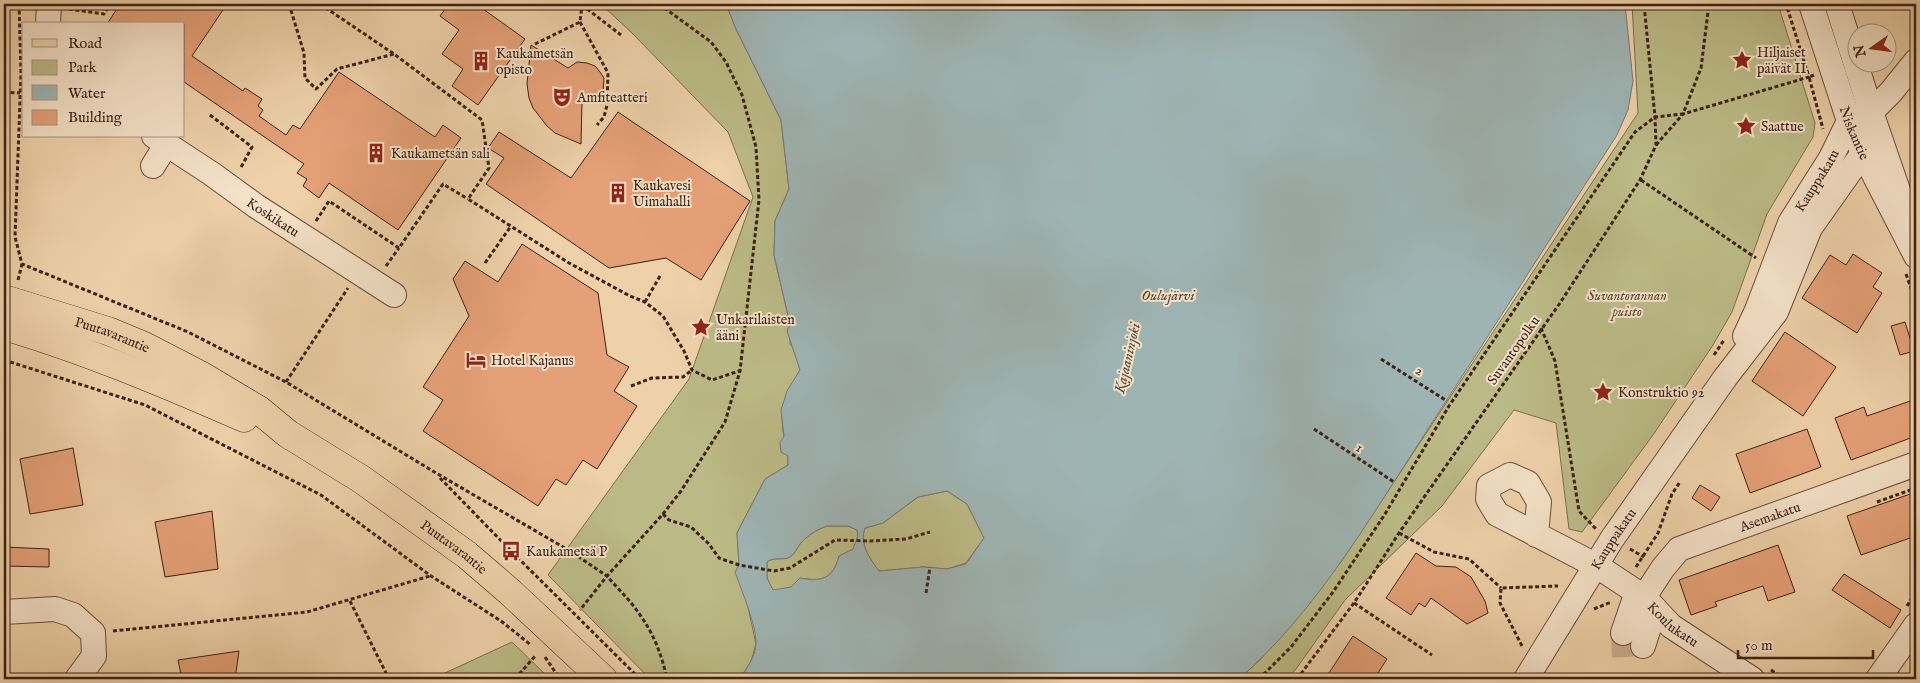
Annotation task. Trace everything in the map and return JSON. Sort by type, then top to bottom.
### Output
[{"type":"main road","name":"Puutavarantie","points":[[4,299],[108,331],[144,346],[202,376],[259,410],[288,434],[361,479],[467,555],[538,617],[602,679]]},
{"type":"main road","name":"Puutavarantie","points":[[4,326],[95,358],[189,394],[252,422],[288,434]]},
{"type":"street","name":"Niskantie","points":[[1810,4],[1849,121],[1863,153],[1916,256]]},
{"type":"street","name":"Niskantie","points":[[1837,4],[1916,245]]},
{"type":"street","points":[[1849,121],[1871,112],[1891,92],[1916,61]]},
{"type":"street","name":"Kauppakatu","points":[[1718,370],[1776,312],[1810,228],[1863,153],[1871,112]]},
{"type":"street","name":"Kauppakatu","points":[[1526,679],[1603,534],[1718,370],[1757,310],[1790,224],[1831,158],[1849,121]]},
{"type":"street","points":[[153,166],[160,140]]},
{"type":"street","name":"Koskikatu","points":[[160,140],[394,295]]},
{"type":"street","name":"Asemakatu","points":[[1640,596],[1653,562],[1679,549],[1916,464]]},
{"type":"street","name":"Koulukatu","points":[[1536,535],[1587,561],[1640,596],[1671,626],[1752,679]]},
{"type":"street","points":[[1623,633],[1640,596]]},
{"type":"street","points":[[1640,596],[1644,646]]},
{"type":"street","points":[[4,612],[55,609],[73,615],[93,633],[94,656],[77,679]]},
{"type":"street","points":[[1878,679],[1916,625]]},
{"type":"path","points":[[19,4],[22,87],[20,93],[15,238],[22,264],[188,332],[286,382],[436,474],[570,551],[608,576],[640,614],[654,638],[664,663],[667,679]]},
{"type":"path","points":[[49,11],[104,14],[110,4]]},
{"type":"path","points":[[289,4],[304,53],[306,78],[316,89],[337,69],[394,54]]},
{"type":"path","points":[[320,4],[394,54],[482,120],[489,168],[468,199]]},
{"type":"path","points":[[582,4],[580,22],[608,72],[607,105],[604,117],[597,125]]},
{"type":"path","points":[[582,4],[620,36]]},
{"type":"path","points":[[580,610],[681,491],[725,422],[740,371],[759,200],[756,147],[742,95],[726,62],[711,42],[659,4]]},
{"type":"path","name":"Suvantopolku","points":[[1297,679],[1354,603],[1399,533],[1542,328],[1640,180],[1656,145],[1644,4]]},
{"type":"path","points":[[1656,145],[1683,114],[1701,68],[1710,4]]},
{"type":"path","points":[[1259,679],[1291,648],[1332,592],[1385,514],[1449,406],[1635,132],[1655,117],[1683,114],[1809,76],[1786,4]]},
{"type":"path","points":[[535,44],[580,22]]},
{"type":"path","points":[[4,92],[20,93]]},
{"type":"path","points":[[210,115],[252,147],[230,187]]},
{"type":"path","points":[[1640,180],[1758,259],[1761,251]]},
{"type":"path","points":[[304,237],[329,201],[399,248],[443,184],[569,263],[630,296],[645,302],[663,316],[692,370],[712,380],[740,371]]},
{"type":"path","points":[[485,263],[511,226]]},
{"type":"path","points":[[286,382],[359,272]]},
{"type":"path","points":[[645,302],[660,276]]},
{"type":"path","points":[[1542,328],[1555,361],[1579,512],[1603,534],[1653,562]]},
{"type":"path","points":[[1718,370],[1726,338]]},
{"type":"path","name":"2","points":[[1381,359],[1447,401]]},
{"type":"path","points":[[4,360],[145,404],[321,495],[431,576],[501,621],[533,646]]},
{"type":"path","points":[[631,386],[652,378],[683,377],[692,370]]},
{"type":"path","name":"1","points":[[1314,429],[1394,482]]},
{"type":"path","points":[[436,474],[640,679]]},
{"type":"path","points":[[663,514],[669,520],[691,527],[709,544],[719,558],[738,565],[774,571],[790,568],[835,540],[871,541],[906,539],[930,532]]},
{"type":"path","points":[[1554,594],[1558,586],[1587,561],[1603,534],[1599,520]]},
{"type":"path","points":[[1399,533],[1434,552],[1469,559],[1501,588],[1558,586]]},
{"type":"path","points":[[1640,596],[1653,562],[1658,533]]},
{"type":"path","points":[[926,593],[930,567]]},
{"type":"path","points":[[93,633],[307,612],[431,576]]},
{"type":"path","points":[[1501,588],[1500,603],[1522,647]]},
{"type":"path","points":[[1911,600],[1916,592]]},
{"type":"path","points":[[350,600],[389,679]]},
{"type":"path","points":[[1354,603],[1432,655]]},
{"type":"path","points":[[1518,654],[1527,639]]},
{"type":"path","points":[[540,651],[560,679]]},
{"type":"path","points":[[515,679],[536,655]]},
{"type":"green space","points":[[601,4],[726,4],[736,29],[781,120],[789,189],[775,221],[774,255],[790,324],[790,344],[795,351],[800,370],[790,387],[783,409],[782,418],[788,465],[765,479],[737,533],[739,565],[756,644],[751,661],[740,679],[650,679],[548,575],[689,379],[753,197],[728,132],[633,34]]},
{"type":"green space","name":"Suvantorannan puisto","points":[[1632,4],[1778,4],[1815,123],[1813,137],[1767,214],[1732,312],[1713,345],[1653,435],[1582,532],[1569,529],[1556,423],[1514,410],[1442,506],[1345,600],[1287,679],[1239,679],[1261,659],[1343,559],[1638,113]]},
{"type":"green space","points":[[947,491],[967,504],[984,538],[966,563],[947,569],[923,567],[879,571],[864,545],[865,528],[883,523],[918,497]]},
{"type":"green space","points":[[827,526],[848,526],[857,530],[858,536],[853,550],[839,556],[837,564],[826,577],[820,579],[800,578],[791,587],[773,591],[767,578],[767,562],[773,559],[790,557],[806,538]]},
{"type":"green space","points":[[512,642],[550,679],[432,679]]},
{"type":"water","name":"Oulujärvi","points":[[726,4],[1625,4],[1633,81],[1628,110],[1617,135],[1357,539],[1291,627],[1239,679],[740,679],[753,658],[756,649],[756,637],[745,598],[735,572],[739,565],[737,533],[765,479],[788,465],[788,456],[781,452],[780,442],[784,436],[781,410],[787,391],[800,370],[787,331],[790,324],[774,255],[775,221],[789,189],[781,120],[736,29]],"holes":[[[947,491],[967,504],[984,538],[966,564],[947,569],[923,567],[879,571],[864,545],[865,528],[883,523],[918,497]],[[827,526],[848,526],[857,530],[858,536],[853,549],[839,556],[837,564],[826,577],[820,579],[800,578],[791,587],[773,590],[767,578],[767,562],[773,559],[790,557],[806,538]]]},
{"type":"building","name":"Kaukametsän sali","points":[[120,4],[227,4],[192,56],[243,91],[245,88],[262,99],[258,106],[263,110],[259,116],[286,135],[293,125],[300,129],[339,72],[435,137],[443,125],[461,138],[398,230],[329,183],[319,198],[303,186],[307,179],[297,173],[304,164],[185,83],[185,22],[108,22]]},
{"type":"building","name":"Kaukametsän opisto","points":[[449,4],[476,4],[525,39],[478,105],[452,86],[463,69],[442,54],[459,30],[440,16]]},
{"type":"building","name":"Amfiteatteri","points":[[531,45],[568,68],[577,62],[595,66],[604,78],[603,92],[591,99],[582,101],[581,144],[555,133],[533,108],[527,84]]},
{"type":"building","name":"Kaukavesi Uimahalli","points":[[618,112],[750,201],[701,280],[666,258],[609,268],[486,184],[504,158],[488,148],[499,132],[571,178]]},
{"type":"building","points":[[522,244],[598,293],[607,355],[629,367],[614,391],[637,406],[597,469],[583,460],[566,485],[556,479],[538,506],[423,431],[443,400],[423,387],[469,316],[453,279],[465,261],[498,282]]},
{"type":"building","points":[[1853,254],[1882,273],[1873,287],[1882,293],[1857,333],[1802,298],[1830,255],[1846,265]]},
{"type":"building","points":[[1905,322],[1914,351],[1900,355],[1891,326]]},
{"type":"building","points":[[1785,332],[1836,367],[1803,416],[1752,381]]},
{"type":"building","points":[[1916,399],[1916,436],[1851,460],[1835,418],[1864,407],[1867,416]]},
{"type":"building","points":[[1807,429],[1821,467],[1750,493],[1736,454]]},
{"type":"building","points":[[73,448],[83,505],[30,514],[20,459]]},
{"type":"building","points":[[1700,485],[1720,497],[1711,511],[1692,498]]},
{"type":"building","points":[[1916,492],[1916,536],[1861,555],[1847,516]]},
{"type":"building","points":[[212,511],[218,569],[165,577],[155,522]]},
{"type":"building","points":[[1778,545],[1795,592],[1768,601],[1763,586],[1715,602],[1717,606],[1691,615],[1679,580]]},
{"type":"building","points":[[4,547],[49,549],[49,567],[4,566]]},
{"type":"building","points":[[1416,553],[1436,566],[1456,567],[1471,577],[1485,601],[1488,613],[1467,624],[1431,598],[1425,607],[1419,603],[1411,615],[1386,598]]},
{"type":"building","points":[[1844,574],[1901,610],[1890,628],[1832,590]]},
{"type":"building","points":[[1353,636],[1387,659],[1374,679],[1325,679]]},
{"type":"building","points":[[239,651],[235,679],[182,679],[178,660]]},
{"type":"tunnel","points":[[1623,633],[1624,658]]},
{"type":"place","name":"Hiljaiset päivät II","points":[[1742,60]]},
{"type":"place","name":"Kaukametsän opisto","points":[[481,61]]},
{"type":"place","name":"Amfiteatteri","points":[[562,97]]},
{"type":"place","name":"Saattue","points":[[1746,126]]},
{"type":"place","name":"Kaukametsän sali","points":[[376,153]]},
{"type":"place","name":"Kaukavesi Uimahalli","points":[[618,193]]},
{"type":"place","name":"Unkarilaisten ääni","points":[[701,327]]},
{"type":"place","name":"Hotel Kajanus","points":[[476,360]]},
{"type":"place","name":"Konstruktio 92","points":[[1603,392]]},
{"type":"place","name":"Kaukametsä P","points":[[511,551]]},
{"type":"water label","name":"Kajaaninjoki","points":[[1127,358]]}]
